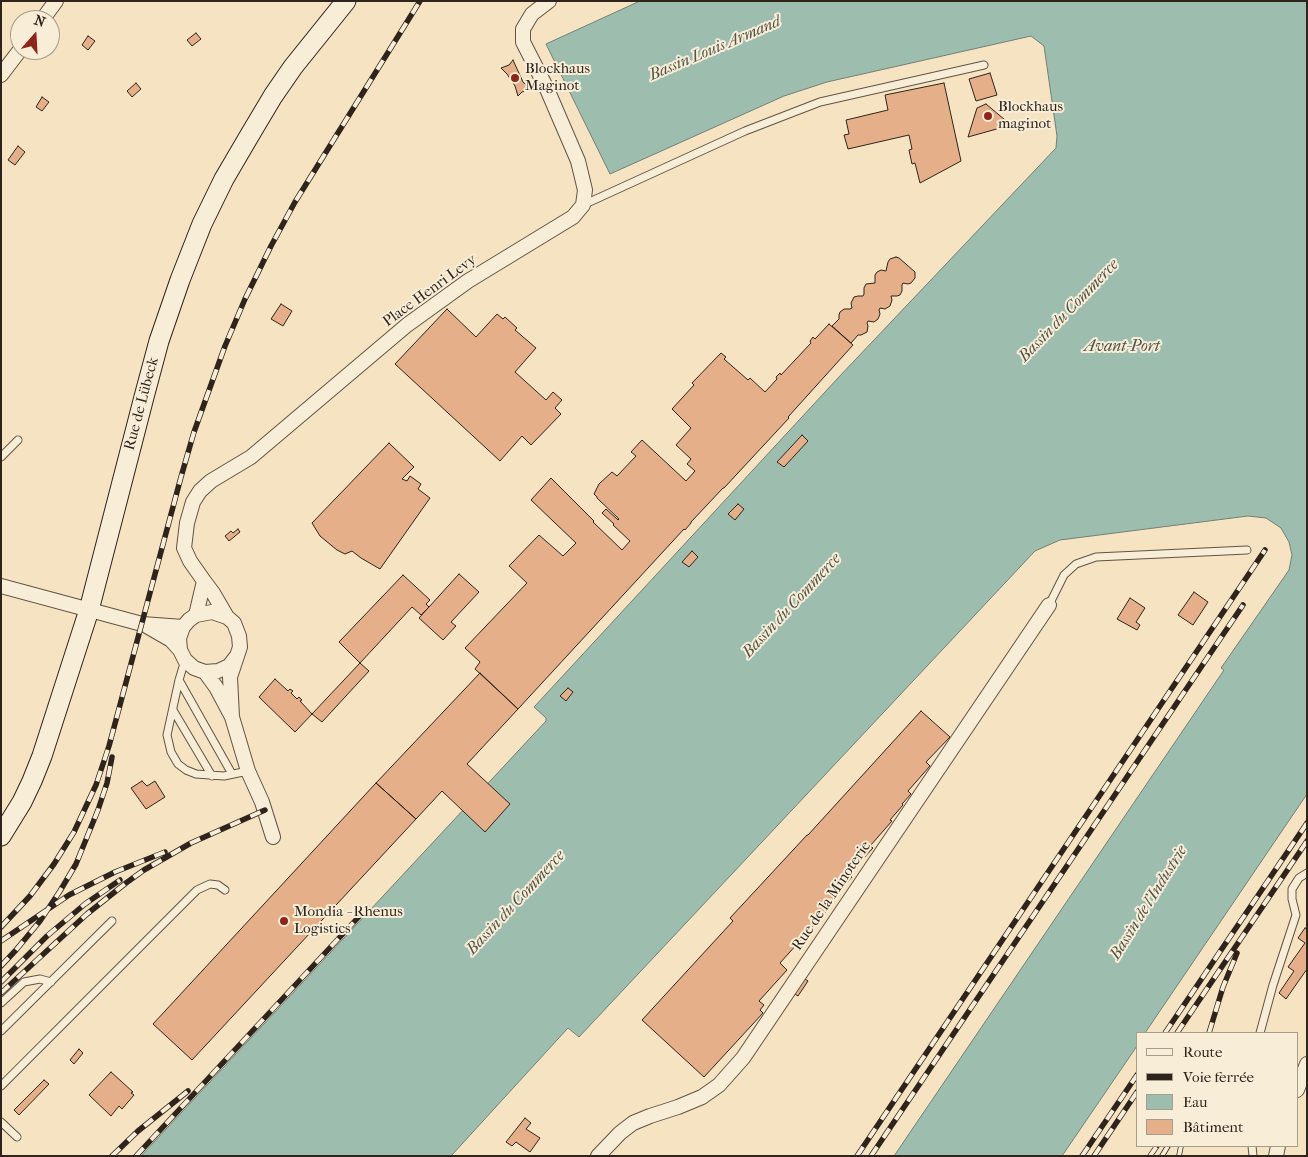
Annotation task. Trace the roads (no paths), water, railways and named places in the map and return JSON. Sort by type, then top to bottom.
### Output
[{"type":"main road","name":"Rue de Lübeck","points":[[1,836],[22,802],[42,756],[89,610],[159,341],[202,224],[224,179],[273,96],[346,1]]},
{"type":"street","points":[[549,1],[532,14],[523,29],[522,42],[547,89],[578,161],[585,190],[583,205]]},
{"type":"street","points":[[1,75],[12,60]]},
{"type":"street","name":"Place Henri Levy","points":[[227,617],[213,592],[190,561],[184,548],[187,523],[200,490],[211,481],[251,457],[406,325],[468,281],[574,217],[583,205]]},
{"type":"street","points":[[196,615],[204,581]]},
{"type":"street","points":[[1,586],[142,624],[183,627]]},
{"type":"street","name":"Rue de la Minoterie","points":[[598,1156],[620,1133],[633,1123],[702,1097],[719,1085],[742,1058],[1049,605]]},
{"type":"street","points":[[182,655],[179,638],[188,620],[196,615],[212,612],[227,617],[234,624],[239,636],[240,647],[230,677],[232,717]]},
{"type":"street","points":[[142,624],[171,640],[194,668],[206,672],[218,671],[229,666],[236,656]]},
{"type":"street","points":[[206,672],[232,717],[248,771],[262,802],[272,837]]},
{"type":"street","points":[[1298,1087],[1307,1064]]},
{"type":"lane","points":[[583,205],[745,132],[820,102],[984,65]]},
{"type":"lane","points":[[1,457],[18,440]]},
{"type":"lane","points":[[1049,605],[1064,575],[1076,564],[1096,557],[1247,550]]},
{"type":"lane","points":[[182,655],[179,680],[167,735],[171,752],[178,764],[196,774],[224,776],[248,771]]},
{"type":"lane","points":[[179,680],[232,774]]},
{"type":"lane","points":[[172,710],[212,776]]},
{"type":"lane","points":[[1260,1032],[1272,985],[1296,916],[1292,889],[1299,878],[1307,873]]},
{"type":"lane","points":[[1,1086],[197,890],[210,884],[218,885],[225,890]]},
{"type":"lane","points":[[1,1031],[112,921]]},
{"type":"lane","points":[[1,1002],[24,982],[40,979],[51,982]]},
{"type":"lane","points":[[1,1122],[17,1137]]},
{"type":"water","name":"Avant-Port","points":[[640,1],[1307,1],[1307,794],[1146,1032],[1136,1032],[1136,1047],[1062,1156],[894,1156],[1224,670],[1221,668],[1289,570],[1292,555],[1289,542],[1281,528],[1266,518],[1248,516],[1060,540],[1035,551],[579,1037],[568,1028],[451,1156],[141,1156],[546,721],[546,718],[534,707],[837,379],[1056,148],[1057,136],[1044,46],[1031,36],[827,82],[784,96],[610,174],[546,44]]},
{"type":"railway","points":[[1,927],[30,896],[54,864],[74,832],[96,785],[109,746],[194,432],[225,346],[245,299],[295,202],[420,1]]},
{"type":"railway","points":[[857,1156],[1265,550]]},
{"type":"railway","points":[[871,1156],[1243,605]]},
{"type":"railway","points":[[1,966],[40,921],[76,864],[98,810],[107,783],[112,757]]},
{"type":"railway","points":[[1,993],[87,914],[144,870],[191,843],[265,810]]},
{"type":"railway","points":[[1166,1032],[1307,823]]},
{"type":"railway","points":[[1178,1032],[1307,841]]},
{"type":"railway","points":[[1,941],[69,895],[115,872],[165,852]]},
{"type":"railway","points":[[1,982],[47,936],[85,904],[120,880]]},
{"type":"railway","points":[[136,1156],[367,908]]},
{"type":"railway","points":[[1209,1032],[1223,987],[1237,953]]},
{"type":"railway","points":[[1082,1156],[1136,1076]]},
{"type":"railway","points":[[112,1156],[138,1131],[188,1091]]},
{"type":"railway","points":[[1094,1156],[1136,1093]]},
{"type":"railway","points":[[1150,1156],[1156,1147]]},
{"type":"railway","points":[[1162,1156],[1167,1147]]},
{"type":"railway","points":[[1179,1156],[1181,1147]]},
{"type":"place","name":"Blockhaus Maginot","points":[[515,78]]},
{"type":"place","name":"Blockhaus maginot","points":[[988,116]]},
{"type":"place","name":"Mondia - Rhenus Logistics","points":[[284,921]]},
{"type":"water label","name":"Bassin Louis Armand","points":[[715,49]]},
{"type":"water label","name":"Bassin du Commerce","points":[[1069,311]]},
{"type":"water label","name":"Bassin du Commerce","points":[[792,606]]},
{"type":"water label","name":"Bassin du Commerce","points":[[516,903]]},
{"type":"water label","name":"Bassin de l'Industrie","points":[[1149,903]]}]
